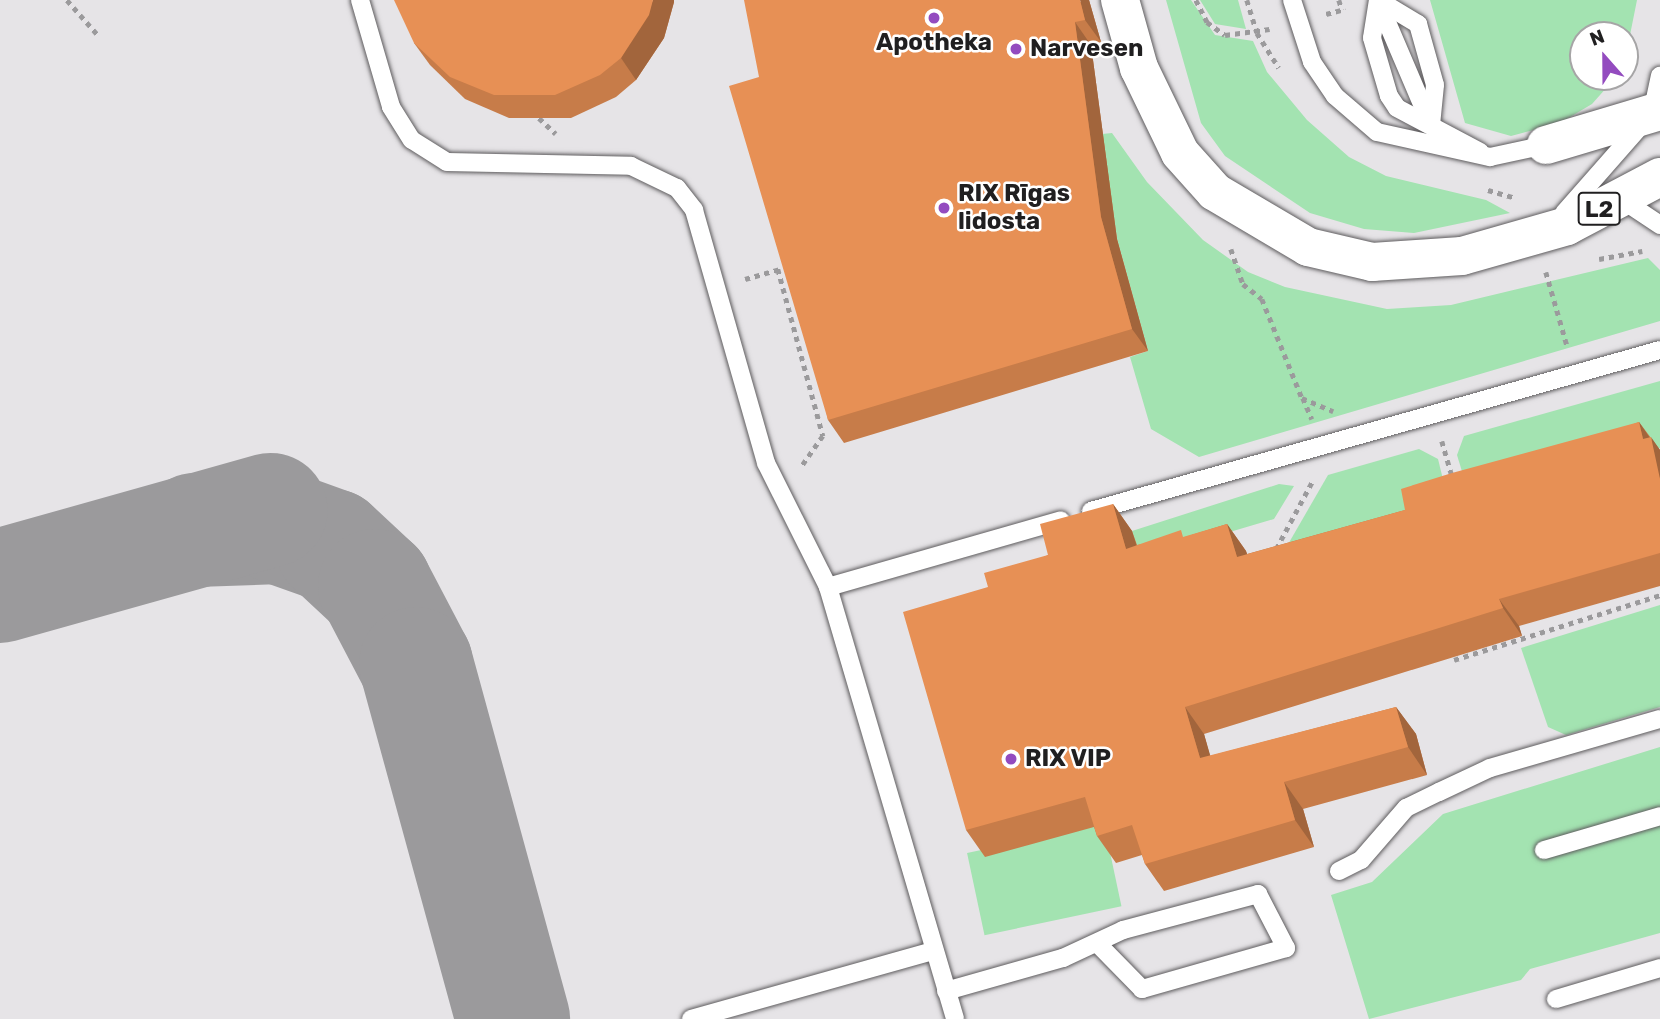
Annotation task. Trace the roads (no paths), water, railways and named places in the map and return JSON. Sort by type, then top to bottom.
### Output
[{"type":"main road","points":[[1120,0],[1139,68],[1180,153],[1215,192],[1267,226],[1308,247],[1373,262],[1541,253]]},
{"type":"main road","points":[[1546,145],[1656,112]]},
{"type":"main road","name":"L2","points":[[1541,253],[1621,199],[1660,177]]},
{"type":"lane","points":[[360,0],[391,107],[412,140],[447,162],[631,166],[677,188],[702,232],[766,463],[828,587],[955,1019]]},
{"type":"lane","points":[[1292,0],[1312,62],[1335,96],[1377,132],[1490,157],[1546,145]]},
{"type":"lane","points":[[1378,0],[1431,125],[1490,157]]},
{"type":"lane","points":[[1378,0],[1418,24],[1435,85],[1431,125]]},
{"type":"lane","points":[[1541,253],[1656,112],[1660,76]]},
{"type":"lane","points":[[1621,199],[1660,225]]},
{"type":"lane","points":[[828,587],[1575,372],[1660,350]]},
{"type":"lane","points":[[1339,871],[1361,860],[1406,808],[1428,797],[1490,768],[1660,719]]},
{"type":"lane","points":[[1544,850],[1660,816]]},
{"type":"lane","points":[[946,991],[1098,943],[1123,930],[1258,894],[1286,948],[1142,989],[1098,943]]},
{"type":"lane","points":[[691,1019],[933,950]]},
{"type":"lane","points":[[1556,999],[1660,968]]},
{"type":"place","name":"Apotheka","points":[[934,18]]},
{"type":"place","name":"Narvesen","points":[[1016,49]]},
{"type":"place","name":"RIX Rīgas lidosta","points":[[944,208]]},
{"type":"place","name":"RIX VIP","points":[[1011,759]]}]
